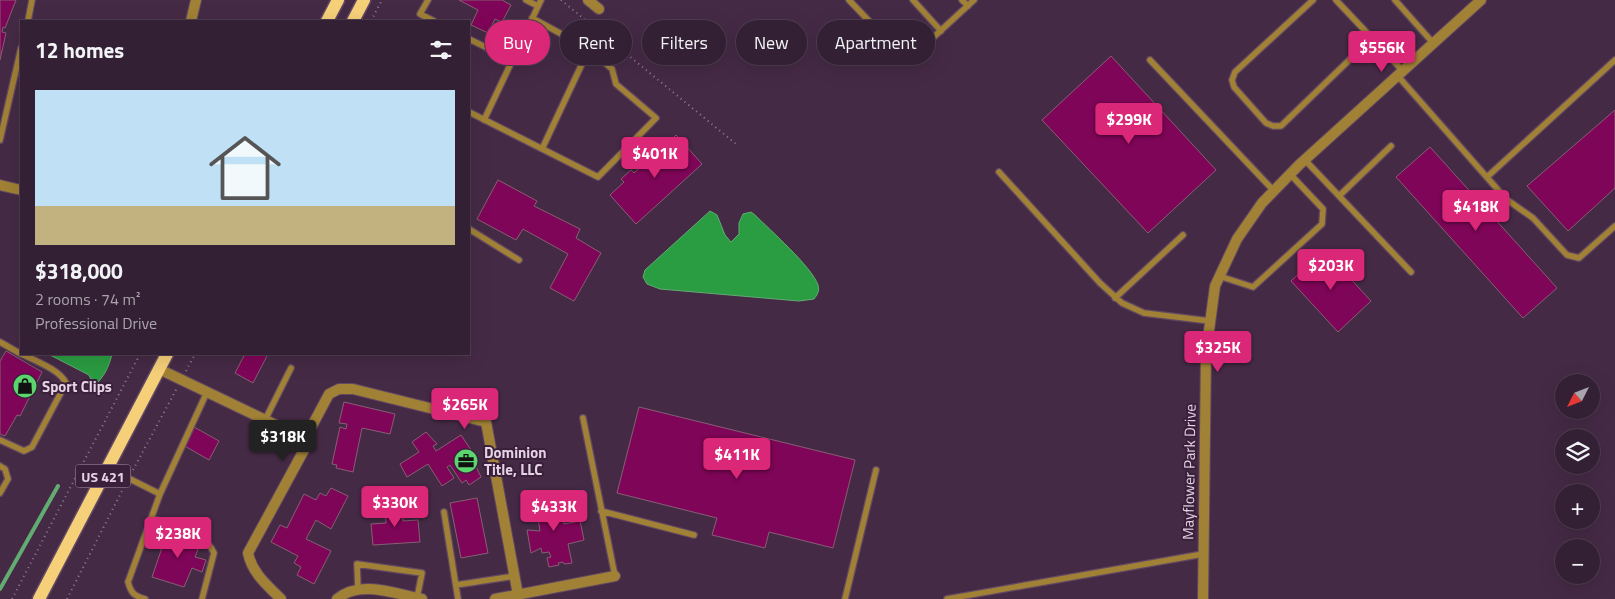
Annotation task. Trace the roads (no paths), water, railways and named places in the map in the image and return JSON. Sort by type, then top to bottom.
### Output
[{"type":"main road","points":[[328,20],[338,0]]},
{"type":"main road","points":[[354,20],[364,0]]},
{"type":"main road","name":"US 421","points":[[39,599],[166,355]]},
{"type":"street","points":[[191,20],[196,0]]},
{"type":"street","points":[[588,0],[599,9]]},
{"type":"street","name":"Mayflower Park Drive","points":[[1203,599],[1206,353],[1215,286],[1219,276],[1237,239],[1262,203],[1302,162],[1481,0]]},
{"type":"street","points":[[0,185],[20,190]]},
{"type":"street","points":[[159,369],[305,439]]},
{"type":"street","points":[[281,599],[257,575],[250,562],[248,553],[304,450],[305,439],[329,394],[339,389],[353,389],[486,422],[518,594]]},
{"type":"street","points":[[495,599],[614,576]]},
{"type":"street","points":[[337,599],[351,590],[380,590],[419,598]]},
{"type":"lane","points":[[28,20],[32,0]]},
{"type":"lane","points":[[428,0],[420,14],[432,20]]},
{"type":"lane","points":[[526,0],[538,6]]},
{"type":"lane","points":[[541,0],[532,18],[560,33]]},
{"type":"lane","points":[[849,0],[885,40],[900,49],[916,50],[941,31],[974,0]]},
{"type":"lane","points":[[913,0],[941,31]]},
{"type":"lane","points":[[962,0],[968,6]]},
{"type":"lane","points":[[1313,0],[1235,72],[1232,80],[1234,87],[1266,123],[1273,126],[1281,126],[1372,38]]},
{"type":"lane","points":[[1336,0],[1372,38],[1506,199],[1533,218],[1567,255],[1579,258],[1615,226]]},
{"type":"lane","points":[[1395,0],[1434,44]]},
{"type":"lane","points":[[470,39],[485,47]]},
{"type":"lane","points":[[0,140],[20,52]]},
{"type":"lane","points":[[1150,60],[1274,191]]},
{"type":"lane","points":[[1487,176],[1615,60]]},
{"type":"lane","points":[[484,120],[510,65]]},
{"type":"lane","points":[[542,149],[581,65]]},
{"type":"lane","points":[[470,113],[598,177],[656,118],[616,84],[612,69],[607,65]]},
{"type":"lane","points":[[1339,196],[1391,146]]},
{"type":"lane","points":[[1302,162],[1339,196],[1411,272]]},
{"type":"lane","points":[[999,172],[1115,298],[1144,313],[1210,321]]},
{"type":"lane","points":[[1219,276],[1253,287],[1322,224],[1323,209],[1290,174]]},
{"type":"lane","points":[[470,231],[520,260]]},
{"type":"lane","points":[[1115,298],[1183,235]]},
{"type":"lane","points":[[0,342],[20,353]]},
{"type":"lane","points":[[0,440],[24,451],[32,447],[66,383],[55,372],[23,355]]},
{"type":"lane","points":[[265,420],[291,368]]},
{"type":"lane","points":[[145,599],[135,596],[130,591],[128,582],[160,494],[207,392]]},
{"type":"lane","points":[[583,418],[614,576]]},
{"type":"lane","points":[[0,466],[5,469],[8,479],[0,493]]},
{"type":"lane","points":[[107,468],[160,494]]},
{"type":"lane","points":[[845,599],[876,470]]},
{"type":"lane","points":[[601,511],[694,535]]},
{"type":"lane","points":[[444,512],[458,599]]},
{"type":"lane","points":[[151,518],[200,536],[211,547],[214,553],[202,599]]},
{"type":"lane","points":[[947,599],[1203,554]]},
{"type":"lane","points":[[358,590],[357,564],[422,573],[419,598]]},
{"type":"lane","points":[[456,585],[515,576]]},
{"type":"waterway","points":[[0,589],[58,486]]},
{"type":"place","name":"Sport Clips","points":[[25,386]]},
{"type":"place","name":"Dominion Title, LLC","points":[[466,461]]}]
